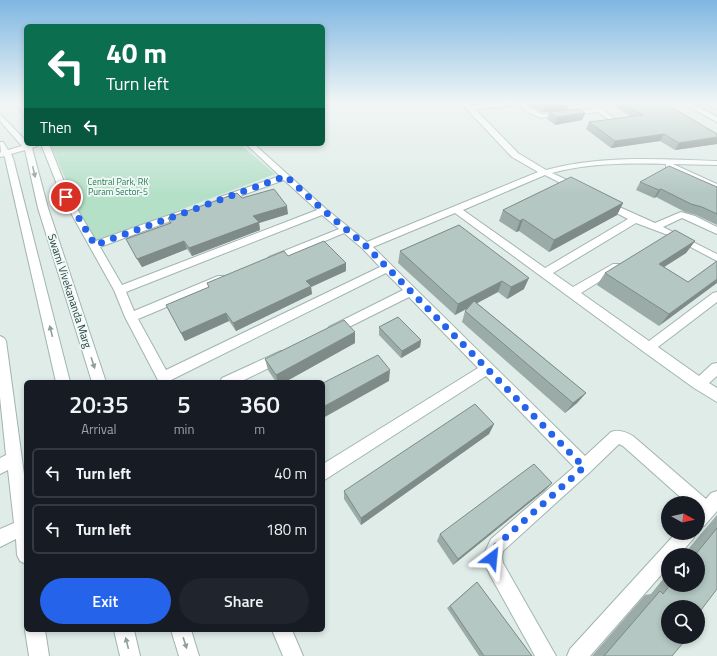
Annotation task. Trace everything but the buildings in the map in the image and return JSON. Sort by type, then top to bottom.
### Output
[{"type":"street","name":"Swami Vivekananda Marg","points":[[14,133],[24,144]]},
{"type":"street","points":[[494,133],[516,155],[532,166],[587,194]]},
{"type":"street","points":[[0,144],[3,154],[9,158],[63,380]]},
{"type":"street","points":[[3,154],[34,146]]},
{"type":"street","points":[[46,146],[66,197],[120,290],[131,317],[165,379],[387,268]]},
{"type":"street","points":[[252,146],[323,210],[366,246],[584,467]]},
{"type":"street","name":"Swami Vivekananda Marg","points":[[28,148],[43,208],[99,380]]},
{"type":"street","points":[[366,246],[564,166],[589,162],[717,163]]},
{"type":"street","points":[[664,162],[717,187]]},
{"type":"street","points":[[216,201],[286,176]]},
{"type":"street","points":[[601,201],[635,219],[671,233],[717,258]]},
{"type":"street","points":[[95,245],[195,209]]},
{"type":"street","points":[[456,209],[717,396]]},
{"type":"street","points":[[120,290],[323,210]]},
{"type":"street","points":[[655,227],[681,215],[692,218],[717,231]]},
{"type":"street","points":[[544,273],[635,219]]},
{"type":"street","points":[[264,262],[346,229]]},
{"type":"street","points":[[658,241],[671,233]]},
{"type":"street","points":[[572,293],[625,261]]},
{"type":"street","points":[[131,317],[234,274]]},
{"type":"street","points":[[319,337],[411,291]]},
{"type":"street","points":[[648,348],[717,296]]},
{"type":"street","points":[[0,341],[24,536]]},
{"type":"street","points":[[231,380],[291,351]]},
{"type":"street","points":[[325,472],[488,368]]},
{"type":"street","points":[[699,384],[717,368]]},
{"type":"street","points":[[546,656],[496,570],[493,563],[493,552],[497,545],[584,467],[616,436],[623,438],[707,510]]},
{"type":"street","points":[[0,466],[15,459]]},
{"type":"street","points":[[0,538],[23,527]]},
{"type":"street","points":[[577,656],[681,540]]},
{"type":"street","points":[[35,632],[39,656]]},
{"type":"street","points":[[124,632],[130,656]]},
{"type":"street","points":[[182,632],[189,656]]},
{"type":"street","points":[[283,632],[293,656]]},
{"type":"green space","name":"Central Park, RK Puram Sector-5","points":[[51,146],[242,146],[275,174],[95,242]]},
{"type":"route","points":[[66,197],[95,245],[286,176],[323,210],[366,246],[584,467],[497,545],[493,552],[492,558]]}]
